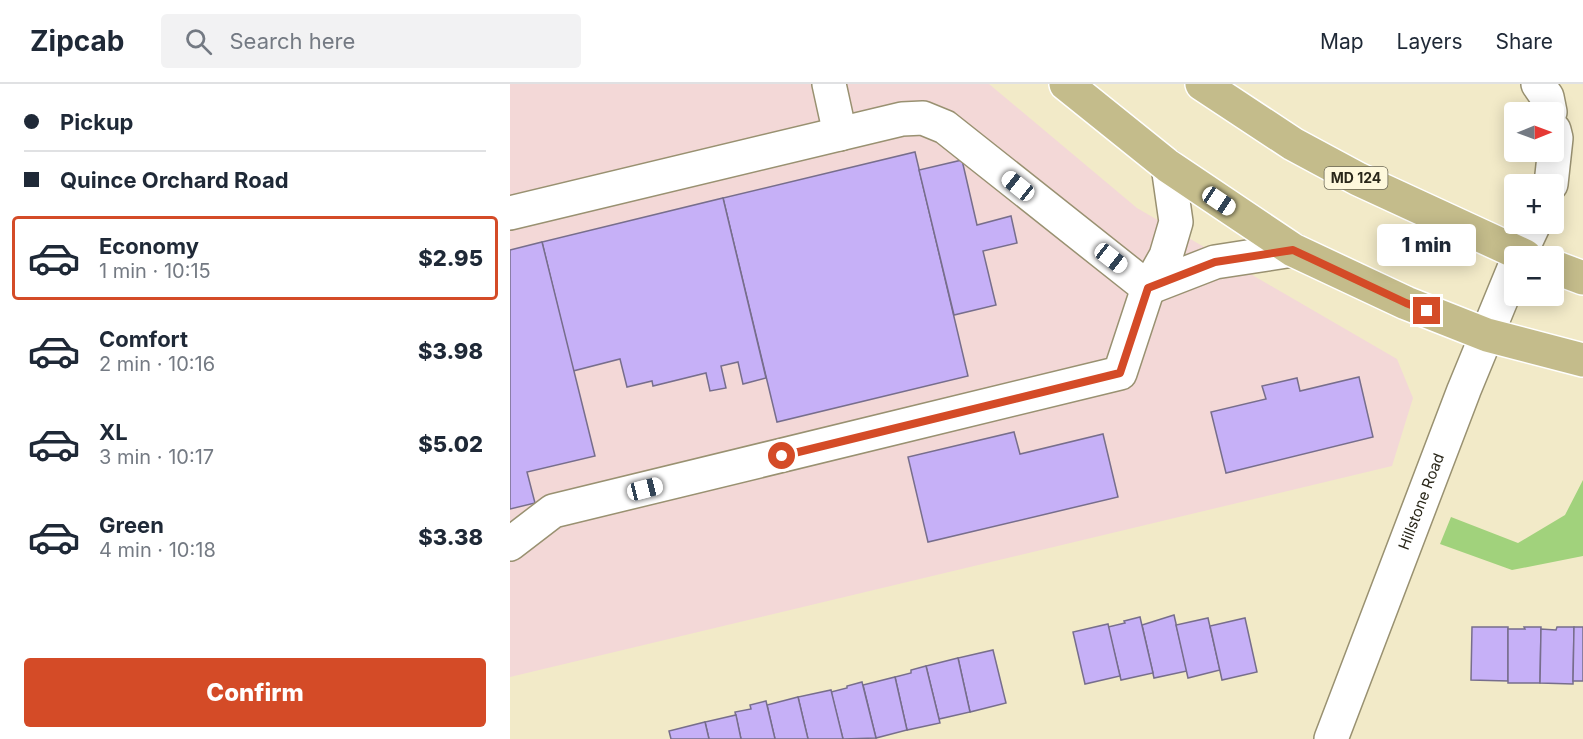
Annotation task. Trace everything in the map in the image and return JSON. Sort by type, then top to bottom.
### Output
[{"type":"main road","points":[[1066,84],[1168,166],[1293,250],[1406,303],[1487,335],[1583,360]]},
{"type":"main road","name":"MD 124","points":[[1202,84],[1293,144],[1358,179],[1504,250]]},
{"type":"main road","points":[[1564,271],[1583,278]]},
{"type":"street","points":[[829,84],[840,134]]},
{"type":"street","points":[[1538,84],[1548,102]]},
{"type":"street","points":[[510,213],[902,119],[923,118],[945,127],[1148,288]]},
{"type":"street","points":[[510,544],[553,511],[1120,373],[1148,288],[1166,256],[1176,222],[1168,166]]},
{"type":"street","points":[[1148,288],[1215,262],[1293,250]]},
{"type":"street","name":"Hillstone Road","points":[[1331,739],[1504,295]]},
{"type":"shaded area","points":[[510,84],[989,84],[1137,208],[1397,359],[1413,398],[1392,466],[510,677]]},
{"type":"green space","points":[[1583,480],[1583,556],[1512,570],[1440,544],[1451,517],[1518,543],[1565,515]]},
{"type":"building","points":[[915,152],[968,376],[777,422],[723,198]]},
{"type":"building","points":[[962,160],[977,225],[1011,216],[1017,243],[983,251],[996,305],[954,315],[919,170]]},
{"type":"building","points":[[723,198],[766,378],[743,384],[738,362],[721,366],[726,388],[710,391],[706,373],[653,386],[652,381],[627,387],[620,359],[573,371],[542,242]]},
{"type":"building","points":[[542,242],[595,456],[527,472],[535,503],[510,509],[510,250]]},
{"type":"building","points":[[1359,377],[1373,437],[1226,473],[1211,412],[1266,399],[1262,386],[1297,378],[1300,391]]},
{"type":"building","points":[[1014,432],[1020,454],[1103,434],[1118,497],[928,542],[908,457]]},
{"type":"building","points":[[1174,615],[1187,671],[1154,678],[1142,625]]},
{"type":"building","points":[[1140,617],[1153,673],[1121,680],[1108,627]]},
{"type":"building","points":[[1208,618],[1220,670],[1188,678],[1176,625]]},
{"type":"building","points":[[1245,618],[1257,672],[1222,680],[1210,626]]},
{"type":"building","points":[[1108,624],[1120,676],[1085,684],[1073,632]]},
{"type":"building","points":[[1472,627],[1508,627],[1508,681],[1471,680]]},
{"type":"building","points":[[1524,627],[1541,627],[1540,683],[1508,683],[1508,629],[1525,629]]},
{"type":"building","points":[[1557,627],[1574,627],[1573,684],[1540,683],[1541,629],[1556,630]]},
{"type":"building","points":[[1574,627],[1583,627],[1583,681],[1573,681]]},
{"type":"building","points":[[993,650],[1006,703],[970,712],[958,658]]},
{"type":"building","points":[[958,658],[970,712],[939,719],[926,666]]},
{"type":"building","points":[[926,666],[940,723],[907,730],[895,677]]},
{"type":"building","points":[[895,677],[907,730],[876,738],[863,685]]},
{"type":"building","points":[[862,682],[876,738],[843,739],[831,692]]},
{"type":"building","points":[[831,690],[843,739],[808,739],[798,697]]},
{"type":"building","points":[[798,697],[808,739],[775,739],[767,705]]},
{"type":"building","points":[[766,701],[775,739],[741,739],[735,712],[751,709],[750,705]]},
{"type":"building","points":[[736,715],[741,739],[709,739],[705,722]]},
{"type":"building","points":[[705,722],[709,739],[671,739],[669,731]]},
{"type":"route","points":[[782,456],[1120,373],[1148,288],[1215,262],[1293,250],[1427,311]]}]
